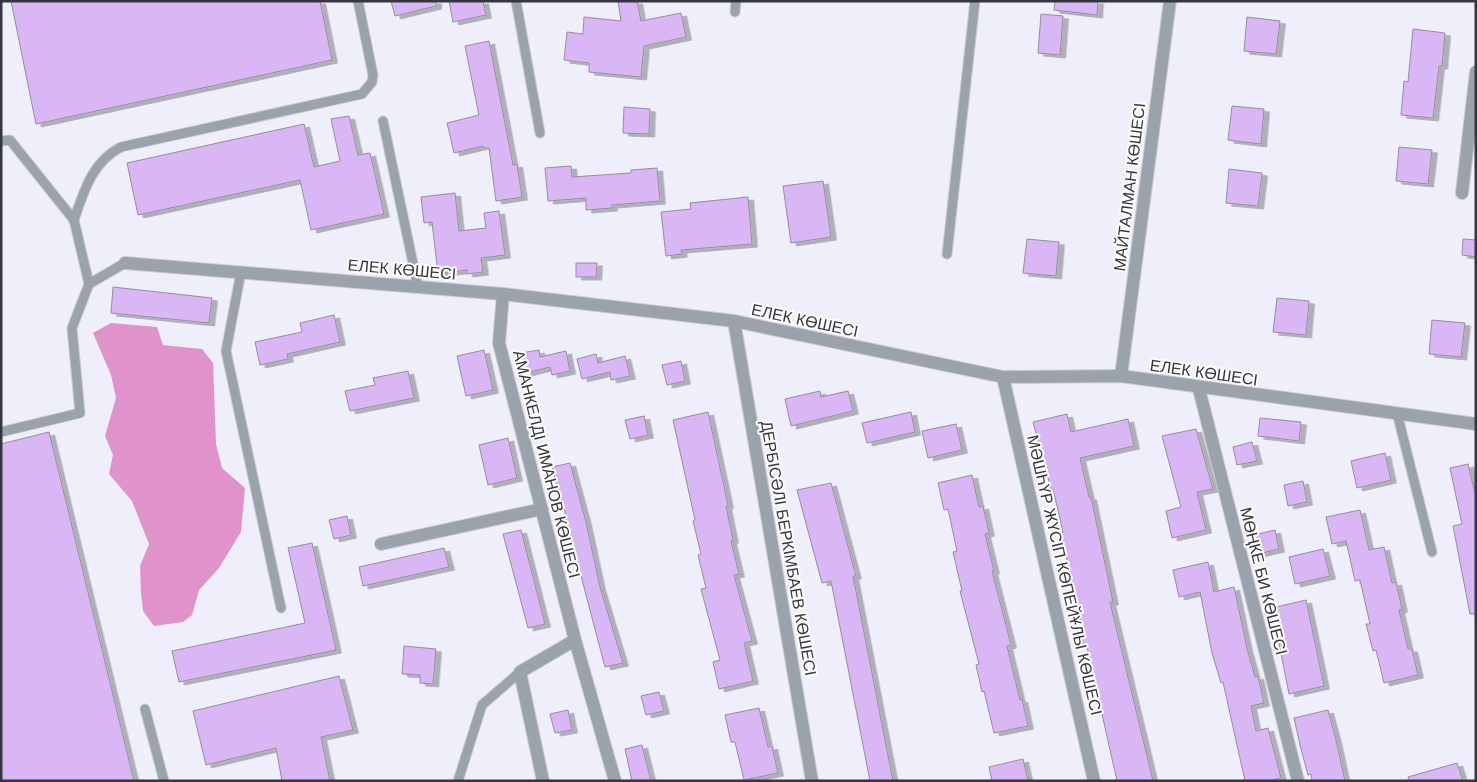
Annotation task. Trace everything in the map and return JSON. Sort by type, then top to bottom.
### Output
[{"type":"street","name":"МАЙТАЛМАН КӨШЕСІ","points":[[1121,376],[1170,1]]},
{"type":"street","points":[[1462,193],[1476,72]]},
{"type":"street","name":"ЕЛЕК КӨШЕСІ","points":[[125,263],[503,294],[734,322],[1003,377],[1121,376],[1476,424]]},
{"type":"street","name":"АМАНКЕЛДІ ИМАНОВ КӨШЕСІ","points":[[503,294],[499,343],[575,640],[615,781]]},
{"type":"street","name":"ДЕРБІСӘЛІ БЕРКІМБАЕВ КӨШЕСІ","points":[[734,322],[812,781]]},
{"type":"street","name":"МӘШҺҮР ЖҮСІП КӨПЕЙҰЛЫ КӨШЕСІ","points":[[1003,377],[1094,781]]},
{"type":"street","name":"МӨҢКЕ БИ КӨШЕСІ","points":[[1199,388],[1298,781]]},
{"type":"street","points":[[381,544],[542,508]]},
{"type":"street","points":[[544,781],[520,672],[575,640]]},
{"type":"lane","points":[[74,220],[94,170],[110,152],[121,147],[362,94],[372,82],[373,75],[358,1]]},
{"type":"lane","points":[[516,1],[540,133]]},
{"type":"lane","points":[[735,12],[736,1]]},
{"type":"lane","points":[[947,254],[975,1]]},
{"type":"lane","points":[[383,122],[418,287]]},
{"type":"lane","points":[[1,141],[10,140],[74,220],[89,284],[72,328],[80,413],[1,432]]},
{"type":"lane","points":[[89,284],[125,263]]},
{"type":"lane","points":[[241,272],[226,350],[281,608]]},
{"type":"lane","points":[[1397,413],[1432,552]]},
{"type":"lane","points":[[458,781],[482,705],[520,672]]},
{"type":"lane","points":[[145,709],[164,781]]},
{"type":"shaded area","points":[[111,323],[157,327],[163,345],[202,349],[213,363],[216,444],[222,468],[245,488],[241,532],[219,568],[199,590],[192,615],[183,622],[154,626],[143,611],[140,566],[149,544],[132,501],[109,474],[113,455],[105,436],[116,398],[111,375],[93,333]]},
{"type":"building","points":[[11,1],[320,1],[332,60],[36,124]]},
{"type":"building","points":[[391,1],[436,1],[436,6],[395,16]]},
{"type":"building","points":[[449,1],[483,1],[486,15],[453,22]]},
{"type":"building","points":[[618,1],[637,1],[641,21],[681,13],[686,37],[644,46],[641,77],[589,72],[589,63],[564,60],[567,32],[583,34],[584,17],[621,21]]},
{"type":"building","points":[[1055,1],[1098,1],[1097,15],[1054,10]]},
{"type":"building","points":[[1041,14],[1063,16],[1060,55],[1038,53]]},
{"type":"building","points":[[1247,17],[1280,21],[1276,54],[1244,51]]},
{"type":"building","points":[[1413,29],[1445,33],[1442,66],[1439,66],[1433,118],[1401,115],[1404,81],[1408,82]]},
{"type":"building","points":[[489,41],[513,165],[517,164],[522,197],[496,201],[489,148],[484,148],[483,146],[454,153],[447,123],[479,115],[465,46]]},
{"type":"building","points":[[1232,106],[1264,109],[1261,144],[1228,140]]},
{"type":"building","points":[[624,107],[650,109],[649,134],[623,133]]},
{"type":"building","points":[[349,116],[358,155],[370,153],[384,214],[311,230],[300,180],[138,215],[127,163],[304,124],[314,167],[340,161],[331,119]]},
{"type":"building","points":[[1399,147],[1432,150],[1428,184],[1396,181]]},
{"type":"building","points":[[571,166],[572,177],[631,173],[631,170],[657,168],[660,201],[612,205],[612,208],[586,210],[586,198],[548,201],[545,168]]},
{"type":"building","points":[[1229,169],[1262,173],[1258,206],[1226,203]]},
{"type":"building","points":[[823,181],[831,237],[791,243],[783,186]]},
{"type":"building","points":[[455,193],[459,231],[486,228],[484,213],[499,211],[505,255],[481,258],[483,272],[467,274],[467,270],[438,274],[432,222],[424,223],[421,197]]},
{"type":"building","points":[[748,197],[752,244],[681,250],[682,254],[666,256],[661,212],[691,209],[690,203]]},
{"type":"building","points":[[1027,239],[1059,242],[1056,276],[1023,273]]},
{"type":"building","points":[[1463,239],[1476,240],[1476,257],[1462,255]]},
{"type":"building","points":[[576,263],[597,263],[596,277],[576,277]]},
{"type":"building","points":[[113,287],[212,298],[209,323],[111,313]]},
{"type":"building","points":[[1277,298],[1309,301],[1306,335],[1273,332]]},
{"type":"building","points":[[334,315],[340,342],[287,354],[288,359],[260,365],[255,342],[302,332],[300,323]]},
{"type":"building","points":[[1432,320],[1465,323],[1461,357],[1429,354]]},
{"type":"building","points":[[484,350],[493,390],[466,396],[457,356]]},
{"type":"building","points":[[539,350],[540,357],[566,351],[570,371],[552,375],[550,367],[526,373],[521,353]]},
{"type":"building","points":[[596,354],[598,363],[625,356],[630,376],[611,380],[610,372],[582,379],[577,359]]},
{"type":"building","points":[[681,361],[685,381],[667,385],[662,365]]},
{"type":"building","points":[[408,371],[414,398],[350,411],[345,391],[375,385],[373,378]]},
{"type":"building","points":[[820,391],[821,397],[848,391],[853,411],[791,426],[785,399]]},
{"type":"building","points":[[708,412],[728,505],[726,506],[733,540],[731,541],[739,574],[734,575],[752,641],[744,643],[753,681],[719,689],[713,662],[720,660],[701,589],[706,588],[698,555],[701,554],[673,420]]},
{"type":"building","points":[[911,412],[915,432],[867,443],[862,423]]},
{"type":"building","points":[[1067,414],[1071,432],[1128,419],[1134,446],[1080,458],[1089,497],[1091,497],[1113,602],[1110,602],[1153,781],[1117,781],[1087,647],[1084,648],[1078,621],[1081,620],[1061,533],[1063,532],[1053,489],[1051,489],[1033,422]]},
{"type":"building","points":[[644,416],[648,435],[630,439],[625,420]]},
{"type":"building","points":[[1260,418],[1301,422],[1299,441],[1258,436]]},
{"type":"building","points":[[956,424],[962,450],[928,458],[922,431]]},
{"type":"building","points":[[1196,429],[1213,489],[1197,492],[1206,530],[1172,538],[1166,511],[1181,507],[1162,436]]},
{"type":"building","points":[[49,432],[134,781],[1,781],[1,444]]},
{"type":"building","points":[[508,438],[517,478],[488,485],[479,445]]},
{"type":"building","points":[[1252,442],[1257,461],[1237,465],[1233,447]]},
{"type":"building","points":[[1385,453],[1391,480],[1357,488],[1351,461]]},
{"type":"building","points":[[570,463],[586,522],[600,587],[623,663],[605,667],[581,576],[579,576],[565,512],[552,467]]},
{"type":"building","points":[[1468,464],[1476,498],[1476,614],[1470,614],[1453,526],[1462,524],[1450,468]]},
{"type":"building","points":[[972,475],[979,507],[983,506],[989,533],[985,534],[994,571],[992,571],[1011,645],[1007,646],[1028,726],[994,733],[984,691],[982,692],[976,665],[979,664],[960,591],[962,591],[953,552],[957,551],[948,509],[944,510],[938,483]]},
{"type":"building","points":[[1303,481],[1307,502],[1288,506],[1284,485]]},
{"type":"building","points":[[831,483],[856,576],[853,576],[893,781],[870,781],[831,581],[822,583],[797,490]]},
{"type":"building","points":[[1360,510],[1369,550],[1384,547],[1392,583],[1396,582],[1402,609],[1399,610],[1408,649],[1412,649],[1418,675],[1384,683],[1376,650],[1373,651],[1366,624],[1370,624],[1360,580],[1355,581],[1346,541],[1332,544],[1326,517]]},
{"type":"building","points":[[347,516],[351,535],[334,539],[329,520]]},
{"type":"building","points":[[521,530],[545,624],[528,628],[503,534]]},
{"type":"building","points":[[1275,530],[1279,549],[1258,554],[1254,535]]},
{"type":"building","points":[[312,543],[336,650],[179,682],[172,651],[305,623],[288,548]]},
{"type":"building","points":[[444,548],[449,567],[363,586],[359,567]]},
{"type":"building","points":[[1323,549],[1330,576],[1295,584],[1289,557]]},
{"type":"building","points":[[1208,562],[1214,592],[1234,587],[1247,648],[1255,677],[1258,676],[1264,703],[1251,706],[1256,731],[1268,728],[1281,778],[1269,781],[1245,781],[1223,682],[1221,683],[1212,653],[1200,592],[1179,597],[1173,570]]},
{"type":"building","points":[[1306,600],[1324,686],[1289,694],[1272,608]]},
{"type":"building","points":[[404,646],[436,649],[433,684],[420,683],[420,675],[402,674]]},
{"type":"building","points":[[339,676],[353,730],[321,737],[330,781],[282,781],[276,748],[206,765],[193,711]]},
{"type":"building","points":[[659,692],[664,711],[646,715],[641,696]]},
{"type":"building","points":[[759,708],[768,747],[772,746],[778,773],[744,780],[735,742],[731,742],[725,715]]},
{"type":"building","points":[[568,710],[572,730],[555,733],[550,714]]},
{"type":"building","points":[[1328,710],[1345,781],[1312,781],[1311,774],[1308,775],[1300,745],[1294,718]]},
{"type":"building","points":[[642,745],[651,781],[632,781],[625,749]]},
{"type":"building","points":[[1023,759],[1028,781],[992,781],[989,767]]},
{"type":"building","points":[[1457,763],[1463,781],[1409,781],[1408,777]]}]
